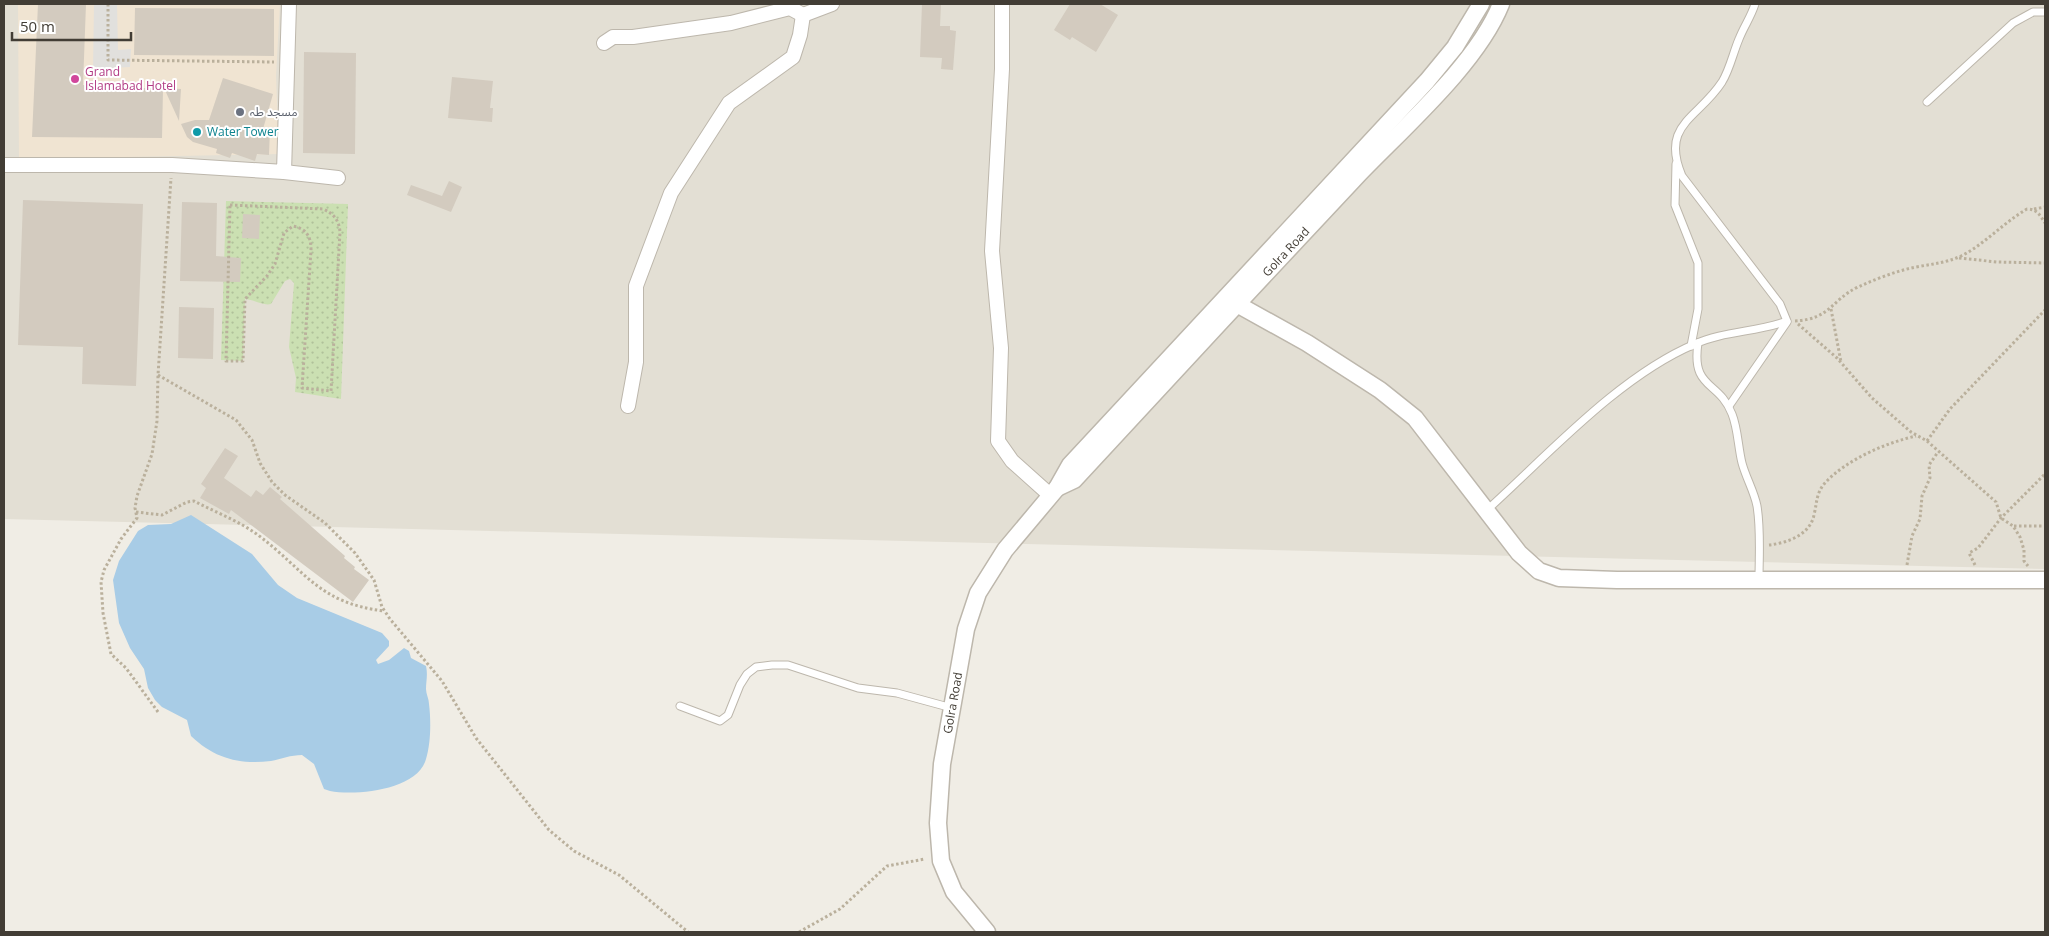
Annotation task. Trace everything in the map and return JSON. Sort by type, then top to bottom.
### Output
[{"type":"street","points":[[284,172],[289,4]]},
{"type":"street","points":[[604,43],[613,37],[633,37],[731,23],[790,8],[803,15],[832,4]]},
{"type":"street","points":[[1002,4],[1002,69],[992,252],[1002,348],[998,442],[1012,461],[1053,492]]},
{"type":"street","name":"Golra Road","points":[[987,932],[954,892],[941,856],[938,823],[941,784],[952,708],[966,629],[978,593],[1004,550],[1053,492],[1074,480],[1427,80],[1455,47],[1481,4]]},
{"type":"street","name":"Golra Road","points":[[1231,302],[1452,77],[1493,25],[1502,4]]},
{"type":"street","points":[[628,406],[636,362],[636,286],[672,193],[729,103],[792,57],[800,35],[803,15]]},
{"type":"street","points":[[4,165],[172,165],[284,172],[338,178]]},
{"type":"street","points":[[1231,302],[1307,343],[1387,395],[1415,418],[1520,553],[1539,571],[1559,578],[2044,580]]},
{"type":"lane","points":[[1754,4],[1751,18],[1740,35],[1722,81],[1679,130],[1675,144],[1675,205],[1698,263],[1695,359],[1701,378],[1729,406],[1736,426],[1746,478],[1754,492],[1757,508],[1759,580]]},
{"type":"lane","points":[[1927,102],[2014,23],[2033,12],[2045,12]]},
{"type":"lane","points":[[1676,162],[1682,176],[1791,321]]},
{"type":"lane","points":[[1487,510],[1620,389],[1642,373],[1694,344],[1791,321]]},
{"type":"lane","points":[[1729,406],[1791,321]]},
{"type":"lane","points":[[680,706],[720,721],[728,715],[740,685],[747,674],[756,667],[788,665],[858,688],[897,694],[952,708]]},
{"type":"path","points":[[108,4],[108,60],[287,62]]},
{"type":"path","points":[[158,712],[126,668],[111,654],[103,613],[101,582],[104,570],[121,539],[137,518],[137,496],[152,454],[157,421],[158,375],[172,165]]},
{"type":"path","points":[[230,205],[323,209],[332,213],[338,221],[340,232],[331,391],[302,388],[311,240],[306,232],[299,227],[293,226],[284,233],[275,264],[267,276],[245,299],[243,361],[226,360],[230,205]]},
{"type":"path","points":[[1791,321],[1820,317],[1844,296],[1872,281],[1956,258],[1985,241],[2021,213],[2045,207]]},
{"type":"path","points":[[2034,209],[2045,223]]},
{"type":"path","points":[[1956,258],[1997,262],[2014,260],[2045,263]]},
{"type":"path","points":[[1830,309],[1841,362]]},
{"type":"path","points":[[1927,441],[1950,410],[2045,310]]},
{"type":"path","points":[[1791,321],[1841,362],[1872,398],[1917,436],[1927,441],[1996,502],[2002,518],[2013,526],[2024,550],[2024,562],[2044,580]]},
{"type":"path","points":[[158,375],[236,420],[245,428],[252,440],[260,463],[272,482],[285,495],[325,523],[367,569],[385,611],[442,681],[476,738],[549,830],[574,851],[619,875],[688,932]]},
{"type":"path","points":[[1759,547],[1784,542],[1804,532],[1813,519],[1818,493],[1836,473],[1873,450],[1917,436]]},
{"type":"path","points":[[1904,580],[1912,536],[1920,519],[1922,496],[1930,478],[1929,465],[1938,452]]},
{"type":"path","points":[[1978,580],[1974,561],[1969,553],[1978,548],[2002,518],[2045,474]]},
{"type":"path","points":[[136,512],[162,515],[187,502],[194,501],[256,534],[299,572],[331,596],[355,606],[385,611]]},
{"type":"path","points":[[2013,526],[2045,526]]},
{"type":"path","points":[[799,932],[840,909],[887,866],[941,856]]},
{"type":"shaded area","points":[[4,4],[2045,4],[2045,569],[4,519]]},
{"type":"shaded area","points":[[18,4],[280,4],[276,76],[279,154],[19,159]]},
{"type":"shaded area","points":[[94,4],[117,4],[118,50],[131,49],[130,67],[93,69]]},
{"type":"green space","points":[[226,201],[348,204],[341,399],[295,392],[296,378],[289,347],[294,283],[290,279],[285,281],[271,304],[245,299],[243,361],[221,360]]},
{"type":"water","points":[[191,515],[252,554],[278,585],[297,598],[382,633],[389,641],[389,646],[376,660],[378,664],[389,660],[404,648],[409,651],[411,658],[426,666],[426,691],[430,717],[429,746],[421,769],[411,778],[399,784],[370,791],[330,791],[324,789],[314,764],[302,755],[271,761],[248,762],[218,755],[191,736],[187,720],[162,707],[155,700],[148,688],[144,669],[130,648],[119,623],[113,580],[119,561],[138,531],[148,525],[171,524]]},
{"type":"building","points":[[38,4],[86,4],[83,85],[163,89],[162,138],[32,137]]},
{"type":"building","points":[[922,4],[941,4],[940,26],[950,26],[950,30],[956,31],[953,70],[941,69],[942,58],[920,57]]},
{"type":"building","points":[[1070,4],[1100,4],[1118,15],[1096,52],[1072,37],[1070,40],[1054,30]]},
{"type":"building","points":[[135,8],[274,9],[274,56],[134,55]]},
{"type":"building","points":[[304,52],[356,53],[355,154],[303,153]]},
{"type":"building","points":[[452,77],[493,81],[490,108],[493,108],[492,122],[448,118]]},
{"type":"building","name":"مسجد طہ","points":[[223,78],[273,94],[263,129],[270,129],[269,155],[257,154],[255,161],[232,153],[230,158],[216,153],[217,149],[193,142],[187,137],[181,124],[195,120],[209,120]]},
{"type":"building","points":[[164,88],[181,89],[179,121]]},
{"type":"building","points":[[449,181],[462,187],[451,212],[407,195],[411,185],[442,196]]},
{"type":"building","points":[[23,200],[143,204],[136,386],[82,384],[83,347],[18,345]]},
{"type":"building","points":[[182,202],[217,203],[216,256],[241,258],[240,282],[180,281]]},
{"type":"building","points":[[243,214],[260,215],[259,239],[242,238]]},
{"type":"building","points":[[179,307],[214,308],[213,359],[178,358]]},
{"type":"building","points":[[225,448],[238,456],[224,478],[251,497],[256,490],[263,495],[270,487],[282,497],[280,499],[345,556],[344,558],[355,567],[354,569],[369,580],[353,602],[231,510],[229,514],[200,498],[206,488],[201,484]]},
{"type":"place","name":"Grand Islamabad Hotel","points":[[75,79]]},
{"type":"place","name":"مسجد طہ","points":[[240,112]]},
{"type":"place","name":"Water Tower","points":[[197,132]]}]
